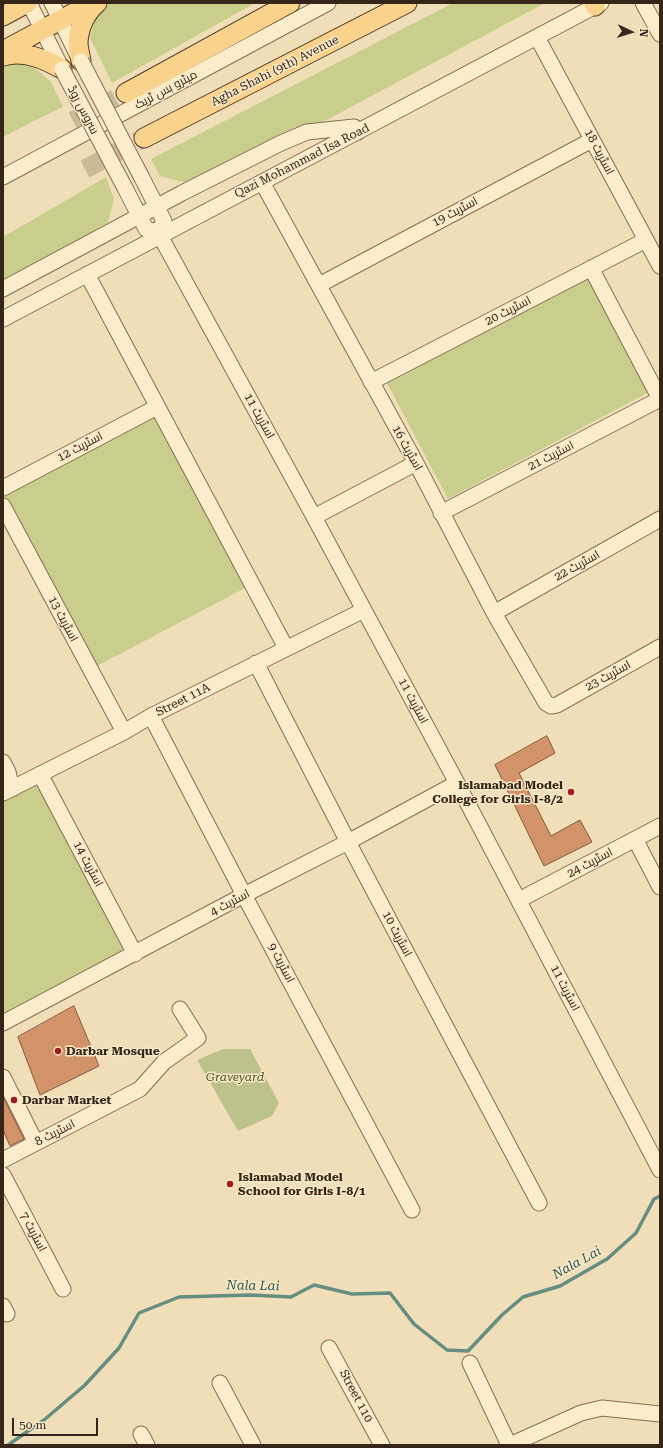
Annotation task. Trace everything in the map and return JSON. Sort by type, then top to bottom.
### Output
[{"type":"main road","points":[[3,16],[28,3]]},
{"type":"main road","points":[[3,51],[92,3]]},
{"type":"main road","points":[[81,61],[78,42],[82,24],[91,8],[97,3]]},
{"type":"main road","points":[[126,93],[290,3]]},
{"type":"main road","name":"Agha Shahi (9th) Avenue","points":[[144,138],[407,3]]},
{"type":"main road","points":[[3,56],[26,55],[45,59],[62,69]]},
{"type":"street","name":"سروس روڈ","points":[[28,3],[139,216],[146,228],[159,234],[164,221],[52,3]]},
{"type":"street","name":"میٹرو بس ٹریک","points":[[3,177],[328,3]]},
{"type":"street","points":[[643,3],[660,34]]},
{"type":"street","name":"Qazi Mohammad Isa Road","points":[[3,320],[159,234],[358,132],[597,4]]},
{"type":"street","name":"اسٹریٹ 18","points":[[537,37],[660,266]]},
{"type":"street","points":[[3,289],[157,206],[281,142],[307,132],[354,127],[358,132]]},
{"type":"street","name":"اسٹریٹ 19","points":[[319,285],[592,140]]},
{"type":"street","name":"اسٹریٹ 16","points":[[262,182],[416,463],[494,613],[546,703],[550,706],[557,705]]},
{"type":"street","name":"اسٹریٹ 11","points":[[159,234],[458,783],[660,1170]]},
{"type":"street","name":"اسٹریٹ 20","points":[[371,382],[646,240]]},
{"type":"street","points":[[591,268],[660,399]]},
{"type":"street","points":[[87,274],[286,648]]},
{"type":"street","name":"اسٹریٹ 21","points":[[441,513],[660,399]]},
{"type":"street","name":"اسٹریٹ 12","points":[[3,488],[157,406]]},
{"type":"street","points":[[314,517],[416,463]]},
{"type":"street","name":"اسٹریٹ 13","points":[[3,506],[124,732]]},
{"type":"street","name":"اسٹریٹ 22","points":[[494,613],[660,519]]},
{"type":"street","name":"Street 11A","points":[[7,791],[124,732],[151,716],[364,610]]},
{"type":"street","name":"اسٹریٹ 23","points":[[557,705],[660,647]]},
{"type":"street","name":"اسٹریٹ 10","points":[[256,663],[348,842],[539,1203]]},
{"type":"street","name":"اسٹریٹ 9","points":[[151,716],[244,895],[412,1210]]},
{"type":"street","points":[[3,762],[8,772],[7,791]]},
{"type":"street","name":"اسٹریٹ 14","points":[[40,774],[135,954]]},
{"type":"street","name":"اسٹریٹ 4","points":[[3,1023],[458,783]]},
{"type":"street","name":"اسٹریٹ 24","points":[[520,900],[660,826]]},
{"type":"street","points":[[635,839],[660,887]]},
{"type":"street","name":"اسٹریٹ 8","points":[[3,1160],[140,1089],[164,1062],[198,1038],[180,1009]]},
{"type":"street","points":[[3,1077],[36,1143]]},
{"type":"street","name":"اسٹریٹ 7","points":[[4,1180],[63,1289]]},
{"type":"street","name":"Street 110","points":[[329,1348],[382,1445]]},
{"type":"street","points":[[470,1363],[510,1445],[581,1413],[602,1408],[660,1414]]},
{"type":"street","points":[[220,1383],[253,1445]]},
{"type":"green space","points":[[110,3],[255,3],[112,83],[90,38],[98,9]]},
{"type":"green space","points":[[453,3],[545,3],[323,122],[186,183],[160,176],[151,159]]},
{"type":"green space","points":[[29,63],[51,82],[63,107],[3,137],[3,66]]},
{"type":"green space","points":[[106,177],[114,199],[108,222],[71,245],[3,282],[3,237]]},
{"type":"green space","points":[[590,276],[651,391],[448,499],[387,383]]},
{"type":"green space","points":[[155,413],[247,587],[97,666],[3,494]]},
{"type":"green space","points":[[40,774],[135,954],[3,1023],[3,794]]},
{"type":"green space","name":"Graveyard","points":[[223,1049],[250,1049],[279,1103],[272,1116],[238,1131],[197,1060]]},
{"type":"building","points":[[547,736],[555,753],[519,773],[551,836],[580,820],[592,842],[544,866],[495,765]]},
{"type":"building","name":"Darbar Mosque","points":[[74,1006],[99,1066],[40,1095],[18,1037]]},
{"type":"building","points":[[3,1097],[24,1139],[10,1146],[3,1130]]},
{"type":"waterway","name":"Nala Lai","points":[[8,1445],[44,1420],[85,1385],[119,1348],[139,1313],[179,1297],[250,1295],[291,1297],[314,1285],[352,1294],[390,1293],[414,1324],[447,1350],[468,1351],[502,1315],[523,1297],[560,1286],[607,1259],[636,1233],[654,1199],[660,1196]]},
{"type":"tunnel","points":[[73,121],[126,93]]},
{"type":"tunnel","points":[[85,169],[144,138]]},
{"type":"place","name":"Islamabad Model College for Girls I-8/2","points":[[571,792]]},
{"type":"place","name":"Darbar Mosque","points":[[58,1051]]},
{"type":"place","name":"Darbar Market","points":[[14,1100]]},
{"type":"place","name":"Islamabad Model School for Girls I-8/1","points":[[230,1184]]}]
